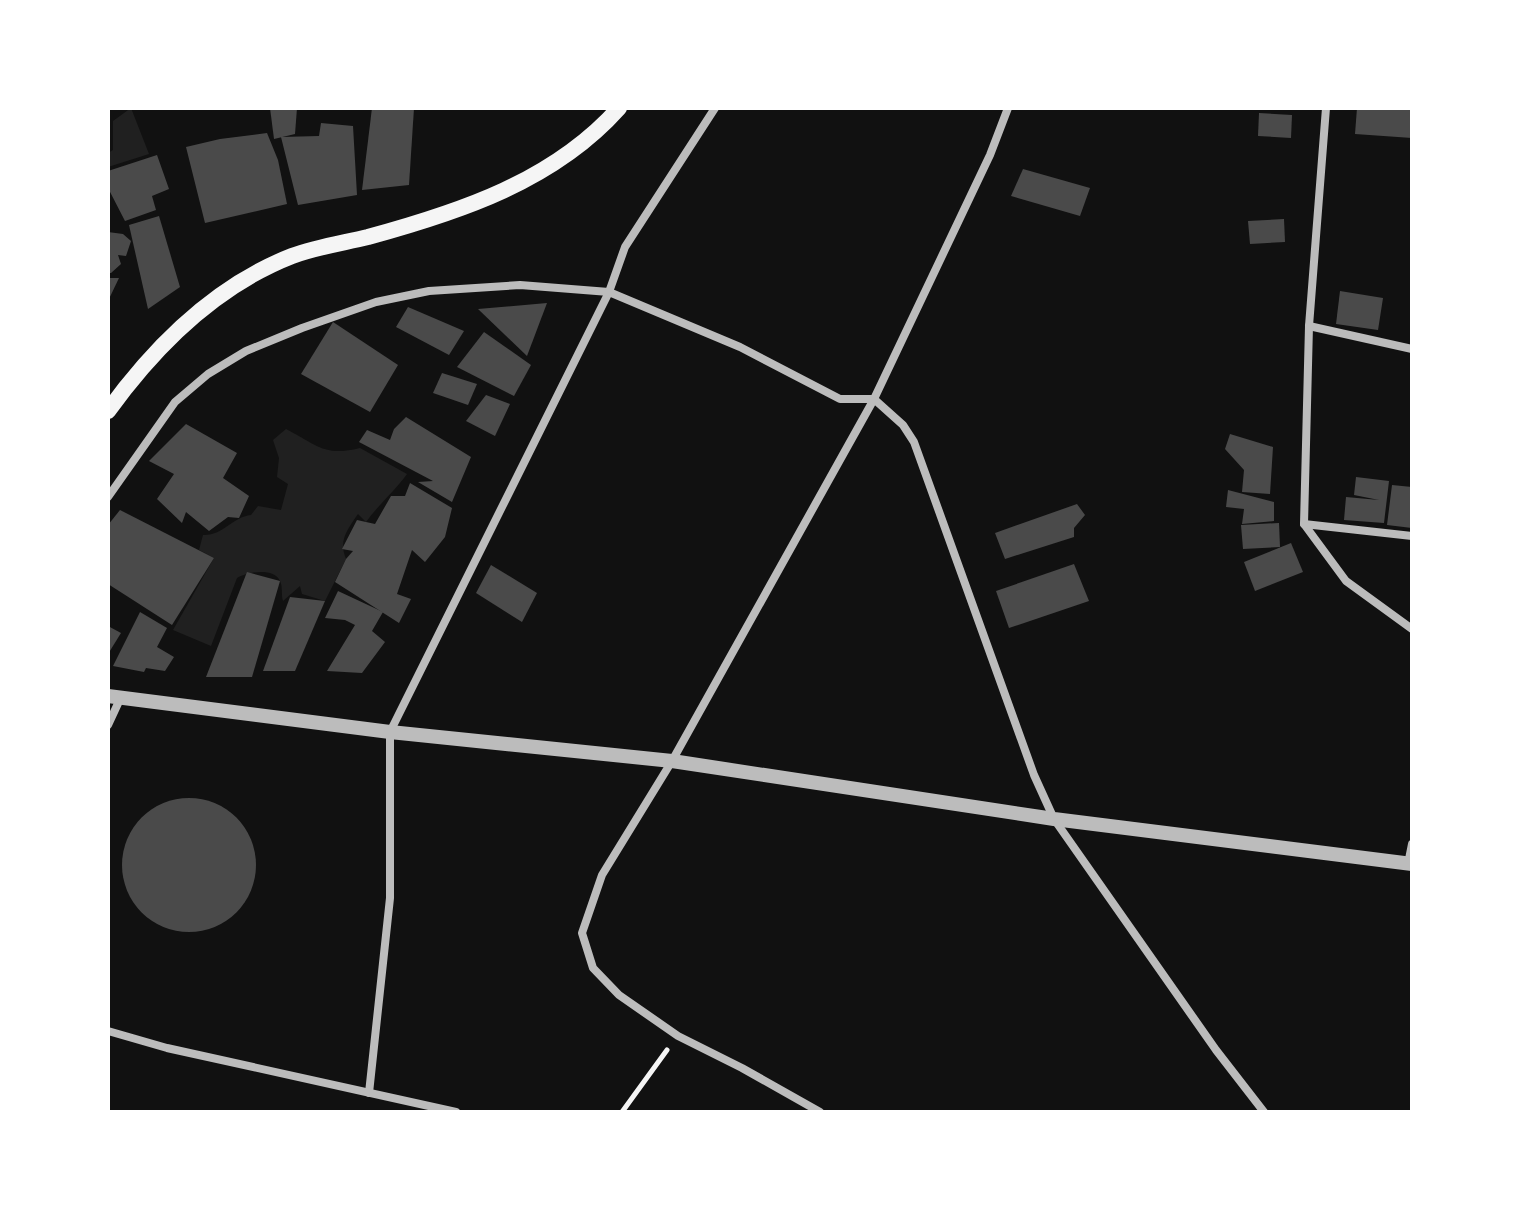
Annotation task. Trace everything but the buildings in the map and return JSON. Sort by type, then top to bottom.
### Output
[{"type":"main road","points":[[108,411],[114,395],[192,317],[245,279],[293,256],[451,214],[528,180],[596,134],[619,108]]},
{"type":"street","points":[[369,1093],[390,898],[390,732],[609,292],[625,247],[715,108]]},
{"type":"street","points":[[820,1112],[678,1036],[619,995],[593,968],[582,933],[602,875],[672,761],[874,399],[990,155],[1008,108]]},
{"type":"street","points":[[1326,108],[1309,326],[1304,524],[1346,581],[1412,629]]},
{"type":"street","points":[[108,497],[175,402],[208,374],[246,351],[376,302],[429,291],[520,285],[609,292],[740,347],[840,399],[874,399],[903,425],[914,442],[1034,775],[1054,819],[1216,1050],[1264,1112]]},
{"type":"street","points":[[1309,326],[1412,349]]},
{"type":"street","points":[[1304,524],[1412,536]]},
{"type":"street","points":[[108,725],[114,696],[390,732],[672,761],[1054,819],[1410,864],[1412,844]]},
{"type":"street","points":[[108,1031],[167,1048],[456,1112]]},
{"type":"path","points":[[622,1112],[678,1036]]},
{"type":"shaded area","points":[[131,108],[149,154],[108,167],[108,153],[113,150],[113,121]]},
{"type":"shaded area","points":[[286,429],[329,450],[360,448],[407,474],[366,522],[358,514],[345,535],[343,546],[346,559],[325,601],[302,594],[300,586],[283,601],[281,583],[277,577],[266,572],[247,574],[237,578],[211,646],[173,630],[214,558],[199,550],[203,535],[216,533],[251,515],[258,506],[281,510],[288,484],[277,477],[279,458],[273,440]]}]
